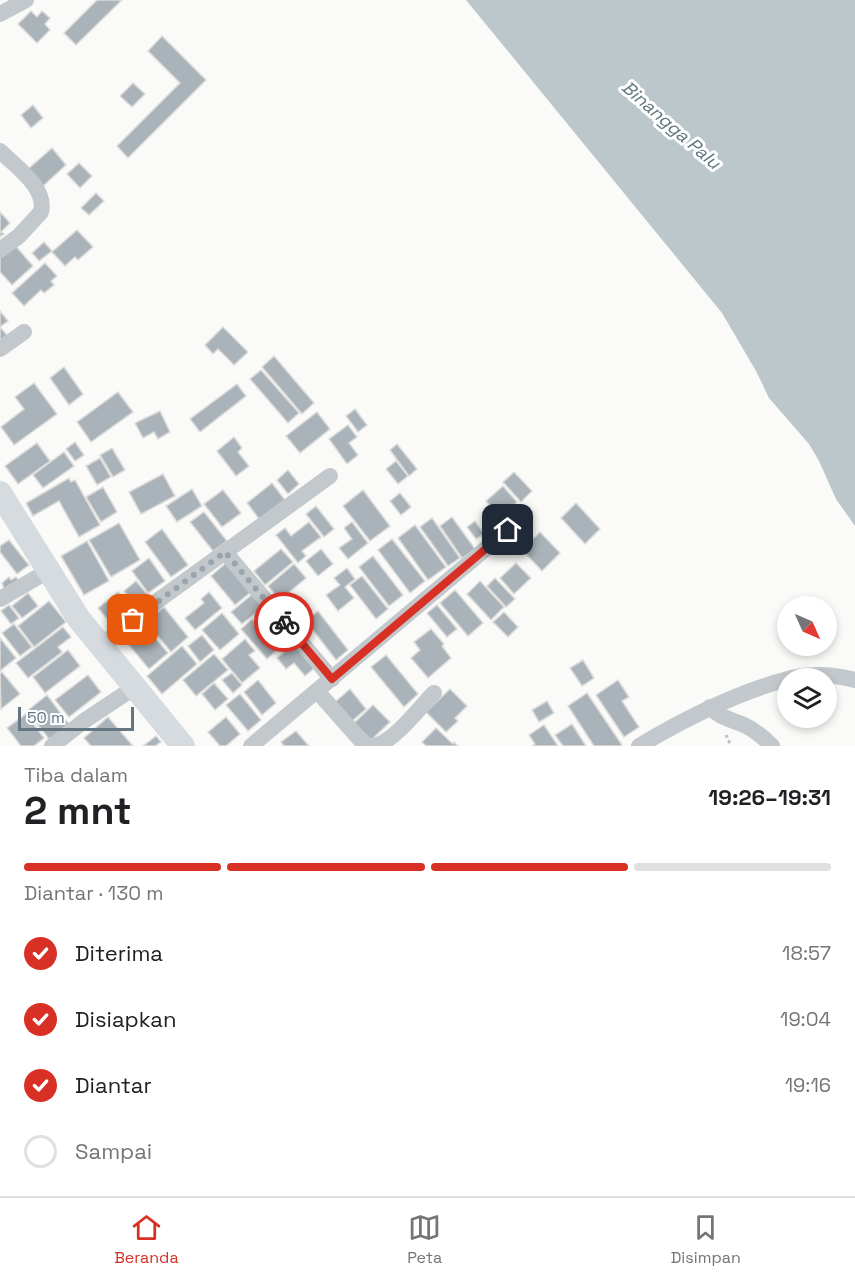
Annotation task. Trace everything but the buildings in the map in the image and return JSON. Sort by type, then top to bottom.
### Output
[{"type":"main road","points":[[0,493],[79,619],[183,746]]},
{"type":"street","points":[[0,14],[26,0]]},
{"type":"street","points":[[0,151],[40,194],[42,207],[34,220],[0,250]]},
{"type":"street","points":[[0,349],[24,332]]},
{"type":"street","points":[[101,646],[158,600],[330,477]]},
{"type":"street","points":[[251,746],[508,530]]},
{"type":"street","points":[[225,552],[332,679]]},
{"type":"street","points":[[0,599],[48,571]]},
{"type":"street","points":[[837,676],[855,680]]},
{"type":"street","points":[[639,746],[710,707],[777,682]]},
{"type":"street","points":[[52,746],[84,721],[135,687]]},
{"type":"street","points":[[317,691],[356,736],[369,746]]},
{"type":"street","points":[[374,746],[393,735],[434,693]]},
{"type":"street","points":[[710,707],[718,716],[745,725],[759,733],[772,746]]},
{"type":"water","name":"Binangga Palu","points":[[466,0],[855,0],[855,526],[836,499],[809,444],[769,398],[722,313]]},
{"type":"way so far","points":[[133,620],[225,552],[284,622]]},
{"type":"route","points":[[284,622],[332,679],[508,530]]}]
